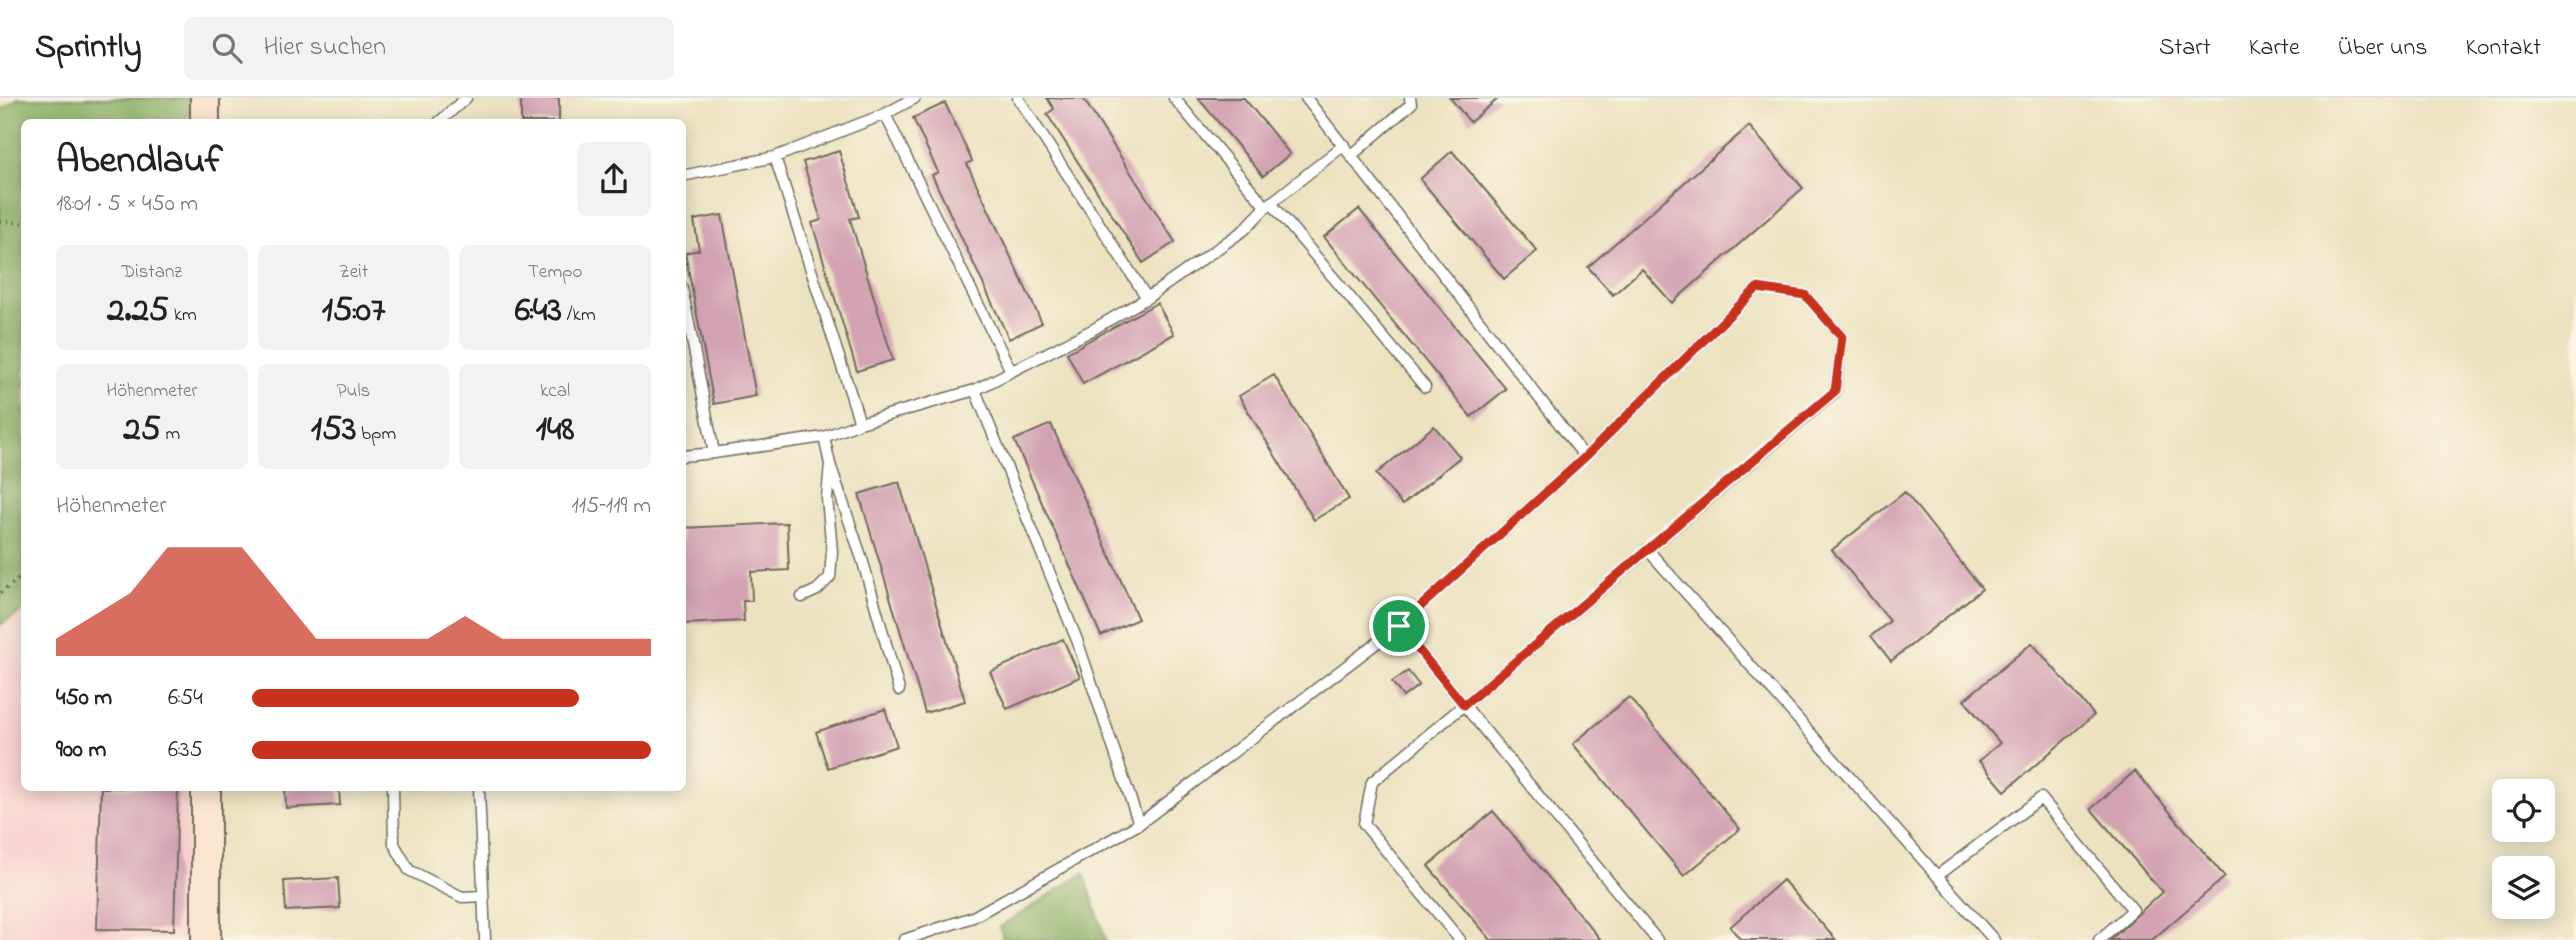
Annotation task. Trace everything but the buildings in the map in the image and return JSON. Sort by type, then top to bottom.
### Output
[{"type":"street","points":[[205,98],[205,119]]},
{"type":"street","points":[[206,791],[206,940]]},
{"type":"lane","points":[[442,119],[466,98]]},
{"type":"lane","points":[[686,175],[775,156],[885,114],[915,98]]},
{"type":"lane","points":[[1018,98],[1147,298]]},
{"type":"lane","points":[[1174,98],[1425,387]]},
{"type":"lane","points":[[1306,98],[1585,457]]},
{"type":"lane","points":[[1352,155],[1411,104],[1410,98]]},
{"type":"lane","points":[[885,114],[1011,371]]},
{"type":"lane","points":[[686,456],[824,437],[860,423],[975,390],[1092,330],[1147,298],[1244,230],[1268,205],[1344,145]]},
{"type":"lane","points":[[775,156],[860,423]]},
{"type":"lane","points":[[904,940],[973,917],[1139,824],[1399,626],[1585,457],[1757,288],[1805,295],[1842,337],[1835,391],[1372,782],[1364,824],[1460,940]]},
{"type":"lane","points":[[686,309],[714,453]]},
{"type":"lane","points":[[975,390],[1077,639],[1139,824]]},
{"type":"lane","points":[[824,437],[899,690]]},
{"type":"lane","points":[[802,597],[817,590],[830,577],[832,551],[827,498],[830,464]]},
{"type":"lane","points":[[1647,549],[1994,940]]},
{"type":"lane","points":[[1399,626],[1657,940]]},
{"type":"lane","points":[[393,791],[394,844],[409,870],[462,897],[482,896]]},
{"type":"lane","points":[[479,791],[485,940]]},
{"type":"lane","points":[[1937,876],[2041,798],[2133,910],[2099,940]]},
{"type":"path","points":[[0,220],[21,223]]},
{"type":"path","points":[[0,593],[21,577]]},
{"type":"shaded area","points":[[21,613],[21,791],[186,791],[185,940],[0,940],[0,626]]},
{"type":"green space","points":[[18,98],[193,98],[193,119],[21,119],[21,612],[0,625],[0,111]]},
{"type":"green space","points":[[1084,873],[1106,940],[1003,940],[1000,927]]},
{"type":"route","points":[[1757,288],[1805,295],[1842,337],[1835,391],[1464,705],[1399,626],[1585,457],[1757,288]]}]
